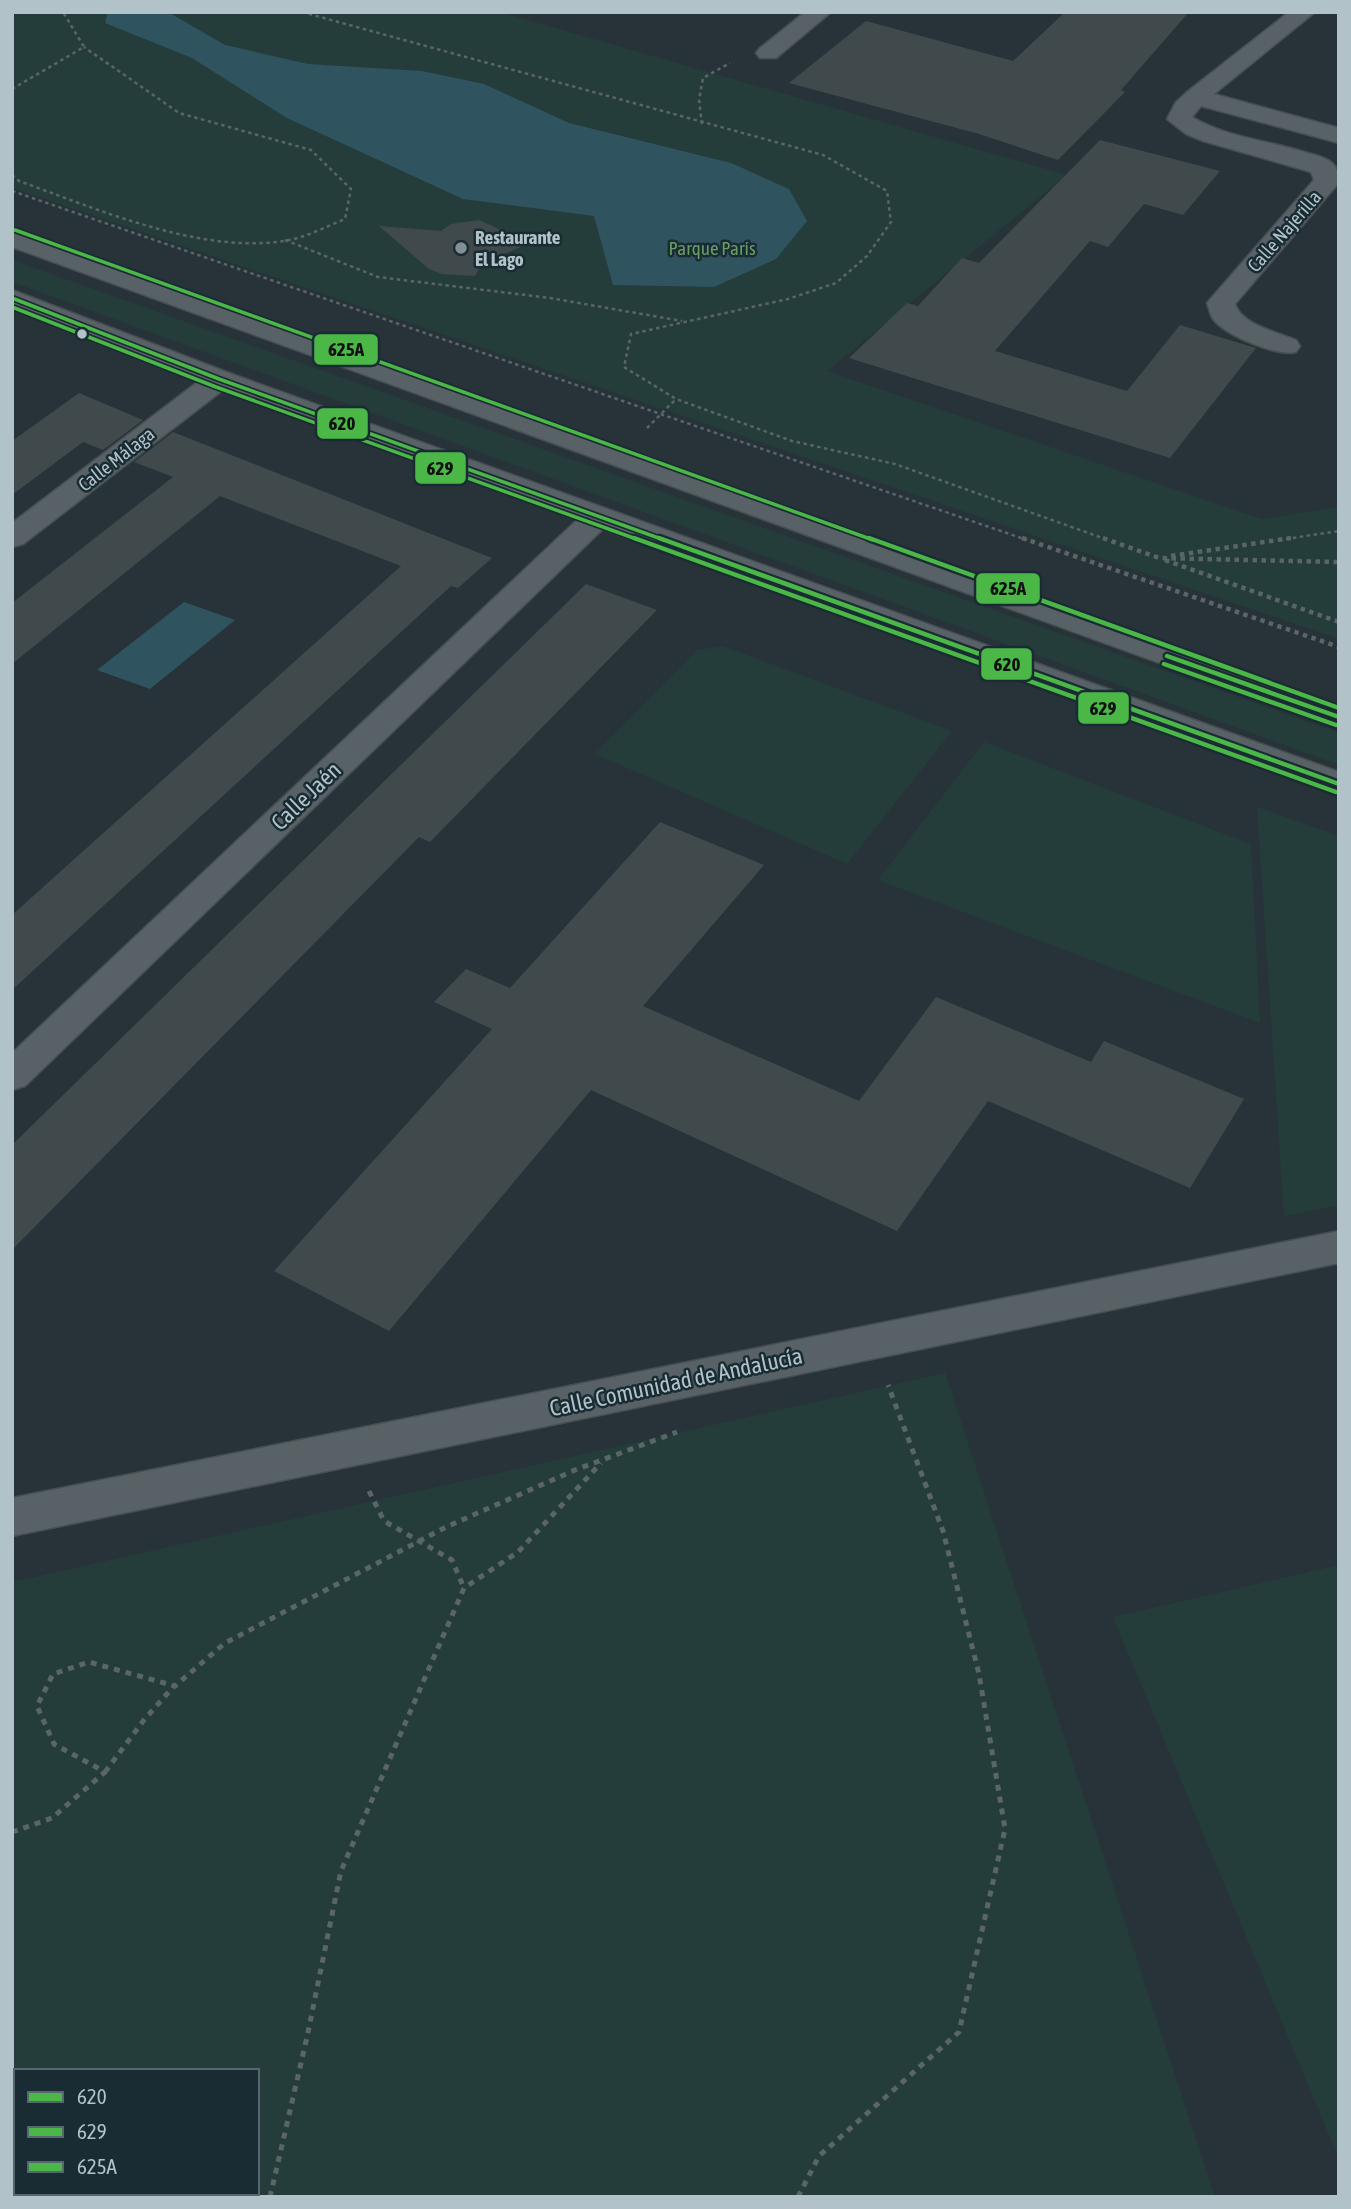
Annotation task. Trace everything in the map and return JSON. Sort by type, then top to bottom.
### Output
[{"type":"street","points":[[768,53],[820,12]]},
{"type":"street","name":"Calle Najerilla","points":[[1286,346],[1244,329],[1224,316],[1222,303],[1327,181],[1322,167],[1302,158],[1195,131],[1179,119],[1185,107],[1196,97],[1304,12]]},
{"type":"street","points":[[1196,97],[1339,136]]},
{"type":"street","points":[[12,238],[1339,717]]},
{"type":"street","points":[[12,298],[219,379],[1339,784]]},
{"type":"street","name":"Calle Málaga","points":[[12,538],[219,379]]},
{"type":"street","name":"Calle Jaén","points":[[12,1076],[599,516]]},
{"type":"street","name":"Calle Comunidad de Andalucía","points":[[12,1517],[1339,1247]]},
{"type":"path","points":[[12,175],[19,181],[118,215],[226,242],[285,240],[345,219],[351,189],[311,150],[178,113],[85,47],[63,12]]},
{"type":"path","points":[[302,12],[485,61],[702,124],[823,155],[887,191],[891,222],[867,256],[836,283],[788,299],[631,334],[624,367],[676,399],[792,441],[895,464],[1339,622]]},
{"type":"path","points":[[12,89],[85,47]]},
{"type":"path","points":[[702,124],[699,100],[703,78],[724,65],[768,53]]},
{"type":"path","points":[[12,191],[1339,648]]},
{"type":"path","points":[[285,240],[378,277],[550,298],[686,322]]},
{"type":"path","points":[[1159,558],[1339,531]]},
{"type":"path","points":[[1159,558],[1339,562]]},
{"type":"path","points":[[798,2197],[819,2156],[960,2032],[1005,1829],[979,1674],[943,1531],[872,1342]]},
{"type":"path","points":[[12,1832],[52,1818],[105,1772],[144,1720],[175,1686],[225,1643],[418,1541],[603,1460],[684,1430]]},
{"type":"path","points":[[348,1449],[384,1521],[452,1560],[464,1588]]},
{"type":"path","points":[[270,2197],[307,2037],[341,1871],[464,1588],[518,1552],[603,1460]]},
{"type":"path","points":[[105,1772],[54,1744],[37,1706],[53,1674],[89,1662],[175,1686]]},
{"type":"green space","name":"Parque París","points":[[12,12],[500,12],[1067,175],[827,371],[1262,519],[1339,507],[1339,639],[12,188]]},
{"type":"green space","points":[[12,260],[1339,733],[1339,765],[12,282]]},
{"type":"green space","points":[[723,646],[952,731],[847,864],[595,754],[697,650]]},
{"type":"green space","points":[[984,742],[1251,844],[1260,1023],[878,880]]},
{"type":"green space","points":[[1257,807],[1339,836],[1339,1205],[1284,1216]]},
{"type":"green space","points":[[945,1373],[1215,2197],[12,2197],[12,1582]]},
{"type":"green space","points":[[1339,1565],[1339,2159],[1113,1617]]},
{"type":"water","points":[[108,12],[168,12],[225,45],[308,64],[422,71],[484,84],[569,123],[731,163],[789,189],[807,221],[776,259],[714,287],[613,285],[594,216],[463,199],[287,118],[192,58],[105,23]]},
{"type":"water","points":[[184,602],[235,620],[150,689],[97,670]]},
{"type":"building","points":[[1065,12],[1189,12],[1121,90],[1125,92],[1058,160],[979,134],[789,83],[866,21],[1013,61]]},
{"type":"building","points":[[1100,140],[1220,171],[1183,215],[1144,204],[1108,247],[1090,241],[995,351],[1127,391],[1180,325],[1256,348],[1170,458],[849,358],[907,303],[918,306],[962,258],[979,263]]},
{"type":"building","name":"Restaurante El Lago","points":[[479,220],[530,243],[482,263],[475,276],[442,274],[429,269],[379,226],[441,231],[451,224]]},
{"type":"building","points":[[79,393],[143,420],[103,450],[83,442],[12,495],[12,441]]},
{"type":"building","points":[[173,432],[492,558],[458,588],[451,586],[12,990],[12,915],[401,566],[220,496],[12,664],[12,603],[173,477],[134,462]]},
{"type":"building","points":[[586,584],[657,610],[430,842],[419,837],[12,1250],[12,1145]]},
{"type":"building","points":[[660,822],[764,865],[643,1006],[859,1101],[936,997],[1091,1062],[1104,1041],[1244,1099],[1190,1188],[988,1101],[897,1231],[591,1090],[389,1331],[274,1271],[492,1029],[434,1002],[466,969],[510,988]]},
{"type":"transit line","name":"625A","points":[[15,230],[1339,708]]},
{"type":"transit line","name":"620","points":[[12,298],[219,379],[1339,784]]},
{"type":"transit line","name":"629","points":[[12,307],[216,387],[1336,792]]},
{"type":"transit line","name":"620","points":[[1167,656],[1339,717]]},
{"type":"transit line","name":"629","points":[[1164,664],[1336,725]]},
{"type":"place","name":"Restaurante El Lago","points":[[461,248]]}]
